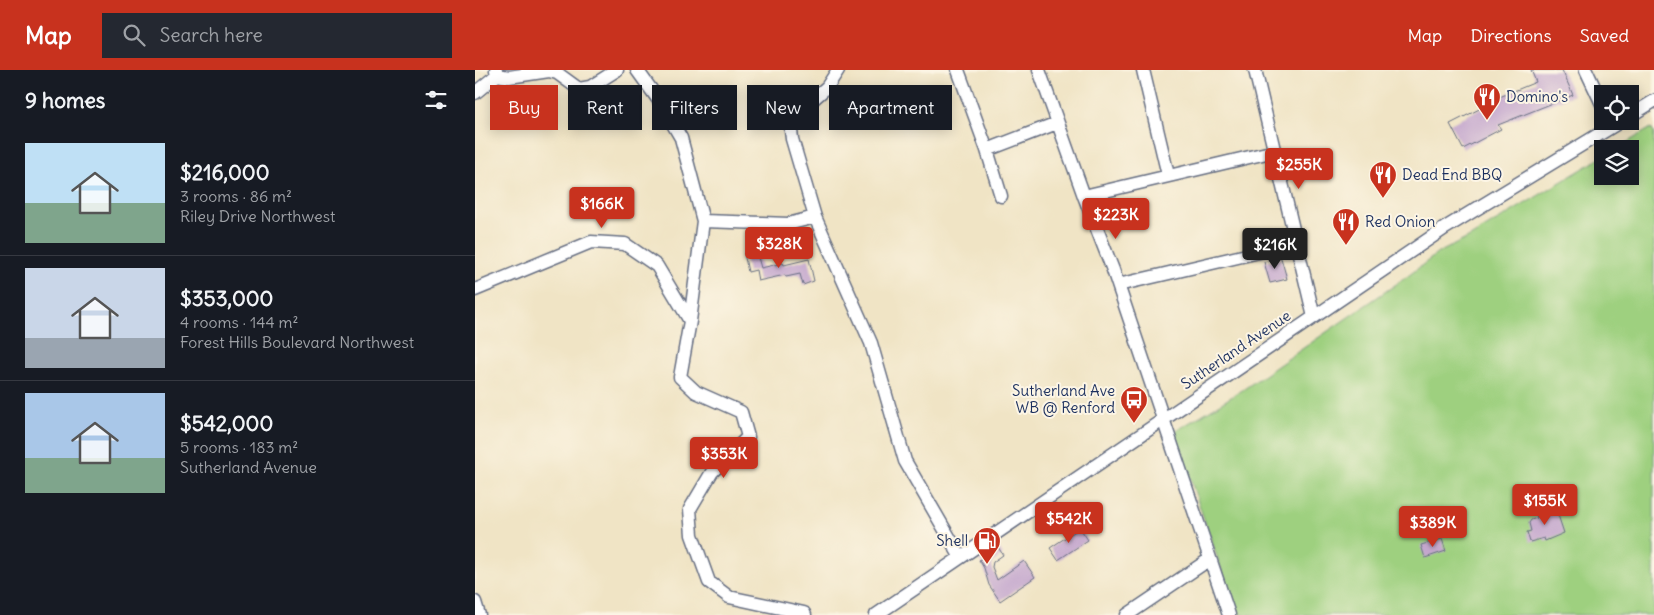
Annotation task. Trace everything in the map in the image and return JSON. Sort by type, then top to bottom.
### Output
[{"type":"street","points":[[475,93],[496,73],[509,77],[549,71],[557,73],[579,89],[590,87],[617,70]]},
{"type":"street","points":[[637,70],[660,102],[681,138],[703,221],[690,321],[680,377],[696,392],[741,412],[748,437],[712,472],[690,510],[693,536],[709,582],[729,597],[804,613],[805,615]]},
{"type":"street","points":[[838,70],[827,88],[803,108],[790,122],[792,139],[815,217],[871,343],[905,461],[960,556]]},
{"type":"street","points":[[958,70],[987,150],[1001,196]]},
{"type":"street","points":[[1039,70],[1118,285],[1229,615]]},
{"type":"street","points":[[1143,70],[1168,175]]},
{"type":"street","points":[[1255,70],[1298,243],[1314,317]]},
{"type":"street","points":[[1586,70],[1594,87]]},
{"type":"street","points":[[1639,110],[1654,101]]},
{"type":"street","points":[[987,150],[1057,123]]},
{"type":"street","name":"Sutherland Avenue","points":[[876,615],[960,556],[1452,224],[1603,130]]},
{"type":"street","points":[[1084,196],[1275,151]]},
{"type":"street","points":[[703,221],[788,224],[815,217]]},
{"type":"street","points":[[475,290],[591,242],[625,244],[657,266],[690,321]]},
{"type":"street","points":[[1118,285],[1298,243]]},
{"type":"street","points":[[1127,615],[1210,559]]},
{"type":"street","points":[[475,602],[479,615]]},
{"type":"green space","points":[[1651,128],[1654,133],[1654,615],[1237,615],[1174,432],[1241,391],[1408,276],[1438,253],[1470,237],[1594,162],[1594,185],[1639,185],[1639,140],[1631,140]]},
{"type":"building","points":[[1531,70],[1562,70],[1573,95],[1498,125],[1501,129],[1463,149],[1450,124],[1497,100],[1497,98],[1536,82]]},
{"type":"building","points":[[756,250],[761,268],[809,259],[814,281],[803,285],[800,274],[758,281],[756,270],[748,272],[744,253]]},
{"type":"building","points":[[1281,258],[1287,279],[1270,283],[1264,262]]},
{"type":"building","points":[[1556,509],[1564,533],[1545,541],[1544,538],[1530,542],[1527,532],[1531,531],[1529,523],[1537,518],[1536,513]]},
{"type":"building","points":[[1080,528],[1088,540],[1058,560],[1050,548]]},
{"type":"building","points":[[1442,539],[1446,551],[1425,558],[1421,545]]},
{"type":"building","points":[[998,547],[1003,555],[993,562],[992,567],[997,580],[1024,561],[1035,577],[1000,601],[989,585],[984,568],[979,560]]},
{"type":"place","name":"Domino's","points":[[1487,121]]},
{"type":"place","name":"Dead End BBQ","points":[[1383,199]]},
{"type":"place","name":"Red Onion","points":[[1346,246]]},
{"type":"place","name":"Sutherland Ave WB @ Renford","points":[[1134,424]]},
{"type":"place","name":"Shell","points":[[987,565]]}]
